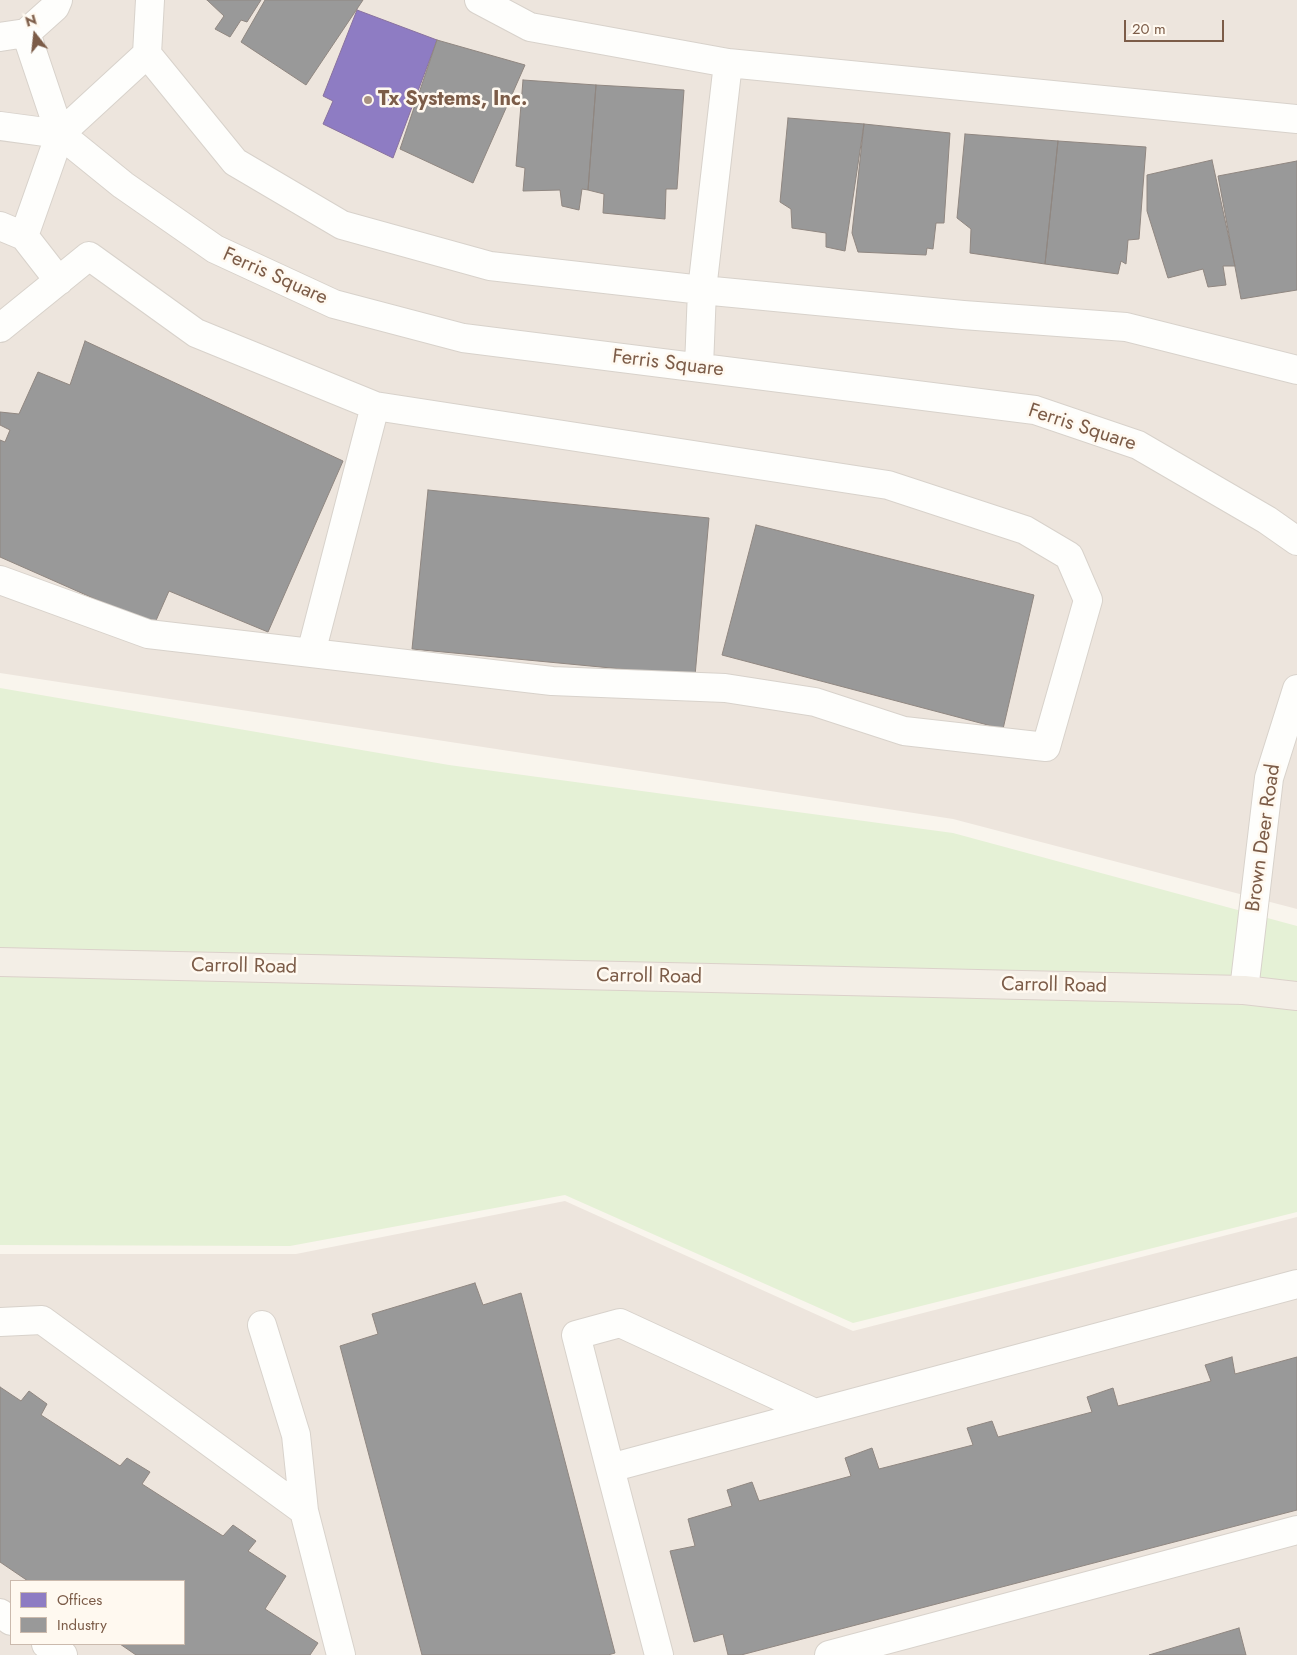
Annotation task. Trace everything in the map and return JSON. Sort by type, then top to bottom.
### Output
[{"type":"main road","name":"Carroll Road","points":[[0,962],[1244,990],[1297,996]]},
{"type":"street","points":[[58,0],[55,7],[13,35],[60,134]]},
{"type":"street","points":[[150,0],[147,54],[235,162],[342,225],[490,266],[702,290],[963,315],[1126,327],[1297,370]]},
{"type":"street","points":[[479,0],[530,27],[728,63],[1297,119]]},
{"type":"street","points":[[59,281],[12,231],[60,134],[147,54]]},
{"type":"street","points":[[699,367],[702,290],[728,63]]},
{"type":"street","points":[[0,126],[60,134]]},
{"type":"street","name":"Ferris Square","points":[[60,134],[123,185],[215,249],[334,304],[463,338],[1035,410],[1138,445],[1266,520],[1297,541]]},
{"type":"street","points":[[0,328],[89,256],[196,333],[375,406],[888,485],[1025,530],[1069,556],[1088,600],[1046,747],[904,731],[815,702],[725,688],[552,681],[148,634],[0,580]]},
{"type":"street","points":[[311,653],[375,406]]},
{"type":"street","name":"Brown Deer Road","points":[[1244,990],[1269,778],[1297,689]]},
{"type":"street","points":[[610,1468],[1297,1284]]},
{"type":"street","points":[[0,1322],[42,1320],[304,1511]]},
{"type":"street","points":[[659,1655],[576,1335],[620,1323],[815,1413]]},
{"type":"street","points":[[262,1325],[296,1435],[304,1511],[341,1655]]},
{"type":"street","points":[[830,1655],[1297,1530]]},
{"type":"street","points":[[48,1645],[63,1655]]},
{"type":"shaded area","points":[[0,0],[1297,0],[1297,909],[953,819],[0,673]]},
{"type":"shaded area","points":[[565,1201],[853,1331],[1297,1217],[1297,1655],[0,1655],[0,1254],[296,1254]]},
{"type":"green space","points":[[0,688],[449,765],[953,833],[1297,926],[1297,1212],[853,1323],[565,1195],[290,1246],[0,1245]]},
{"type":"building: Offices","points":[[357,10],[437,40],[393,158],[323,124],[333,101],[323,96]]},
{"type":"building: Industry","points":[[207,0],[261,0],[247,22],[241,20],[230,37],[215,29],[224,16]]},
{"type":"building: Industry","points":[[265,0],[363,0],[306,85],[241,42]]},
{"type":"building: Industry","points":[[437,40],[525,65],[473,183],[400,149]]},
{"type":"building: Industry","points":[[523,80],[596,85],[588,190],[582,189],[579,210],[562,206],[560,190],[523,191],[525,168],[516,166]]},
{"type":"building: Industry","points":[[596,85],[684,90],[677,189],[666,189],[665,219],[603,213],[604,194],[588,190]]},
{"type":"building: Industry","points":[[788,118],[864,124],[845,251],[826,247],[826,233],[792,228],[791,209],[780,202]]},
{"type":"building: Industry","points":[[864,124],[950,133],[944,223],[936,223],[933,249],[927,248],[926,255],[858,252],[852,233]]},
{"type":"building: Industry","points":[[965,134],[1058,141],[1045,264],[970,253],[971,229],[957,218]]},
{"type":"building: Industry","points":[[1058,141],[1146,147],[1139,239],[1128,240],[1126,264],[1121,261],[1118,274],[1045,264]]},
{"type":"building: Industry","points":[[1212,160],[1235,266],[1223,266],[1226,285],[1208,287],[1203,269],[1168,278],[1147,211],[1147,175]]},
{"type":"building: Industry","points":[[1297,161],[1297,290],[1241,299],[1218,176]]},
{"type":"building: Industry","points":[[85,341],[343,461],[268,632],[169,591],[154,625],[0,557],[0,440],[5,442],[10,430],[0,425],[0,412],[19,414],[38,372],[70,385]]},
{"type":"building: Industry","points":[[428,490],[709,518],[695,676],[412,649]]},
{"type":"building: Industry","points":[[756,525],[1034,595],[1003,729],[722,655]]},
{"type":"building: Industry","points":[[475,1283],[483,1305],[521,1293],[615,1653],[608,1655],[422,1655],[340,1346],[378,1334],[372,1314]]},
{"type":"building: Industry","points":[[1232,1357],[1235,1374],[1297,1357],[1297,1510],[741,1655],[728,1655],[723,1634],[694,1642],[670,1551],[695,1546],[688,1519],[732,1506],[727,1490],[752,1482],[759,1501],[851,1476],[845,1458],[872,1448],[879,1469],[973,1445],[967,1428],[992,1421],[998,1437],[1092,1412],[1087,1397],[1113,1388],[1118,1406],[1211,1381],[1205,1365]]},
{"type":"building: Industry","points":[[0,1387],[21,1401],[29,1391],[47,1404],[41,1415],[120,1466],[127,1458],[150,1472],[142,1484],[223,1536],[233,1525],[256,1541],[248,1551],[286,1576],[265,1609],[318,1643],[310,1655],[136,1655],[121,1645],[185,1645],[185,1580],[27,1580],[0,1562]]},
{"type":"building: Industry","points":[[1239,1628],[1246,1655],[1149,1655]]},
{"type":"place","name":"Tx Systems, Inc.","points":[[368,100]]}]
